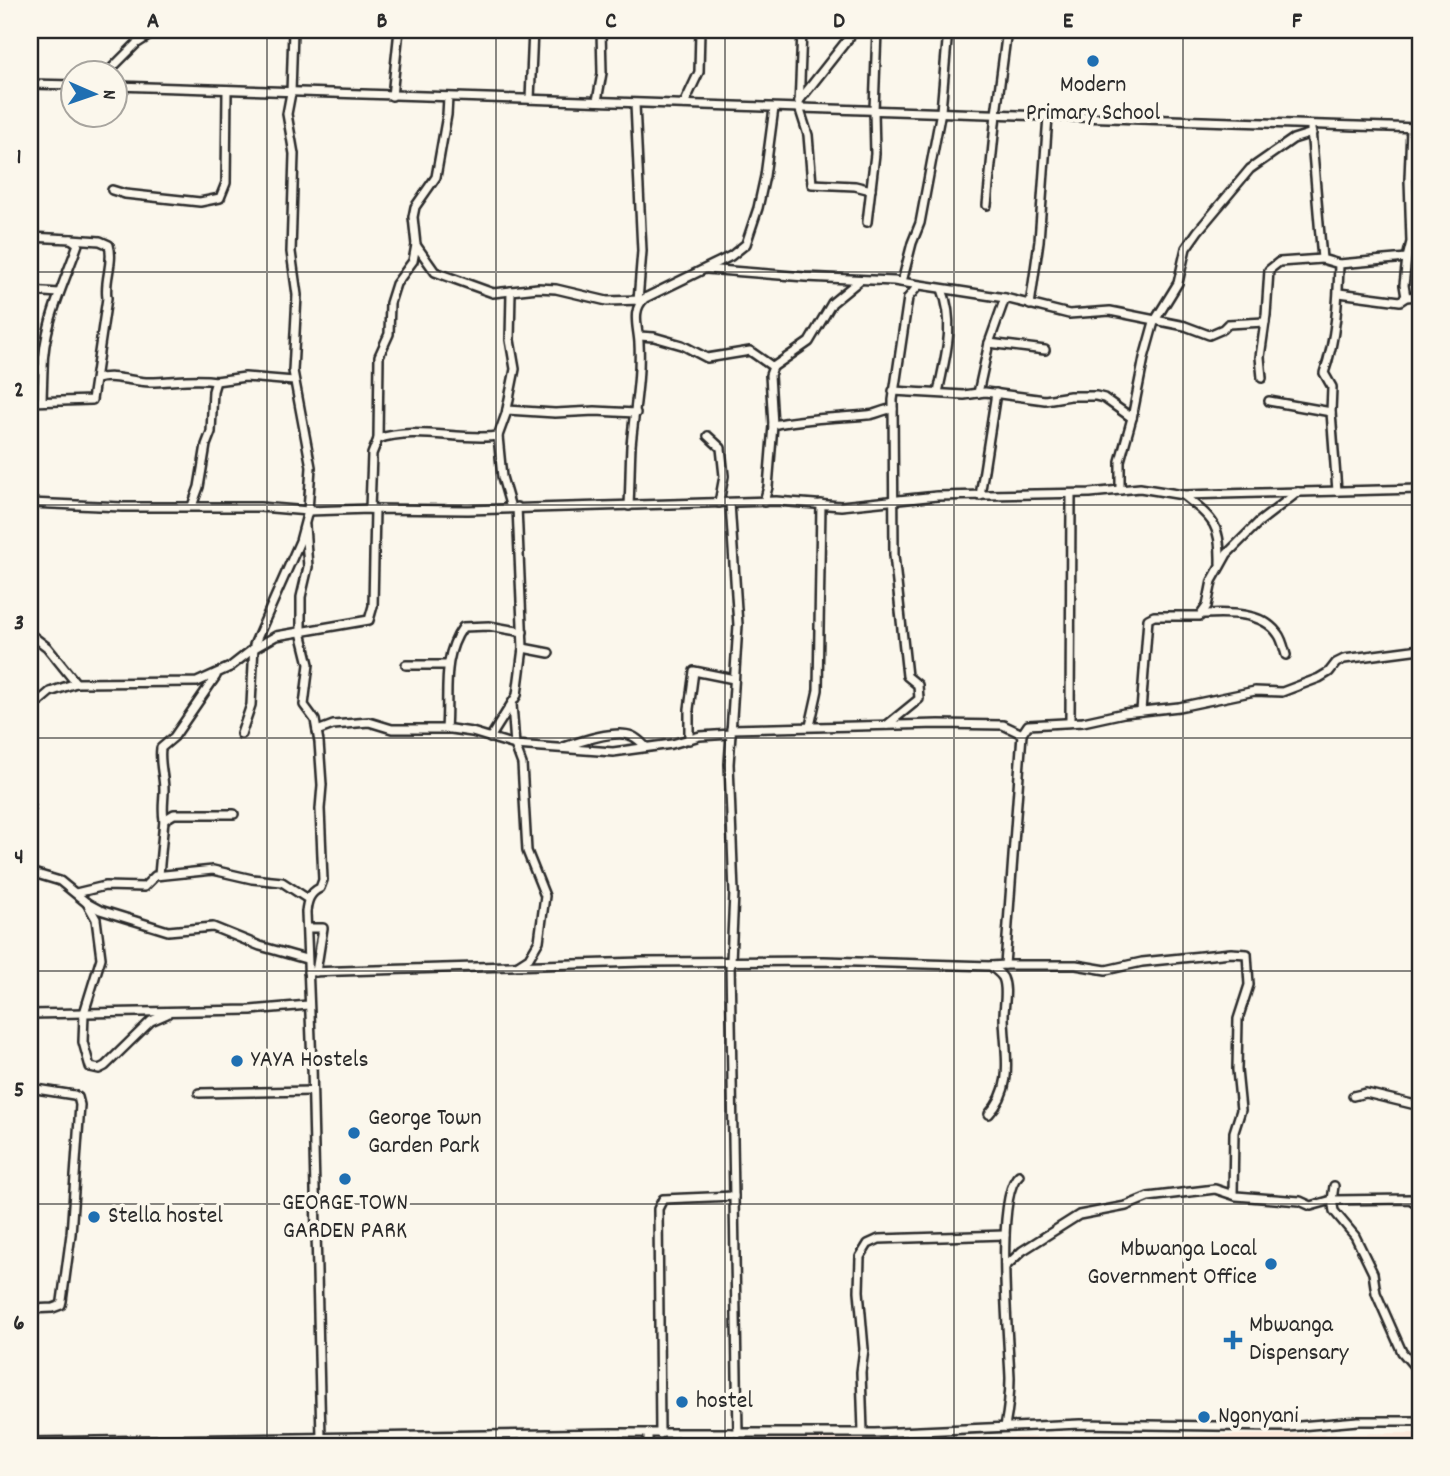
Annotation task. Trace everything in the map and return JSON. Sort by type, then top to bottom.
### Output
[{"type":"street","points":[[120,60],[136,44],[158,30]]},
{"type":"street","points":[[241,734],[251,705],[253,649],[274,604],[305,526],[308,511],[310,455],[294,381],[297,295],[291,252],[294,154],[288,118],[293,30]]},
{"type":"street","points":[[392,96],[398,30]]},
{"type":"street","points":[[530,99],[533,30]]},
{"type":"street","points":[[597,101],[602,73],[601,30]]},
{"type":"street","points":[[684,104],[699,72],[700,30]]},
{"type":"street","points":[[802,30],[799,104],[808,135],[812,184],[855,186],[871,190]]},
{"type":"street","points":[[799,104],[855,30]]},
{"type":"street","points":[[867,222],[875,154],[877,30]]},
{"type":"street","points":[[902,282],[920,223],[941,111],[948,30]]},
{"type":"street","points":[[987,205],[1007,30]]},
{"type":"street","points":[[30,84],[60,85]]},
{"type":"street","points":[[130,87],[774,108],[799,104],[874,110],[1420,128]]},
{"type":"street","points":[[112,190],[125,194],[200,202],[220,198],[226,183],[227,90]]},
{"type":"street","points":[[30,709],[50,692],[76,683],[197,682],[230,667],[276,636],[369,620],[373,606],[372,454],[378,439],[379,356],[389,334],[391,297],[397,282],[412,264],[416,245],[414,210],[421,195],[436,177],[448,97]]},
{"type":"street","points":[[629,506],[632,444],[641,368],[636,316],[640,300],[642,251],[635,104]]},
{"type":"street","points":[[416,245],[435,272],[489,292],[529,288],[556,289],[607,301],[640,300],[740,250],[749,237],[765,176],[774,108]]},
{"type":"street","points":[[1030,305],[1039,241],[1048,116]]},
{"type":"street","points":[[1311,123],[1322,259]]},
{"type":"street","points":[[1406,297],[1406,258],[1411,242],[1411,128]]},
{"type":"street","points":[[1119,490],[1120,461],[1144,358],[1154,322],[1175,289],[1186,248],[1250,169],[1293,139],[1312,132]]},
{"type":"street","points":[[30,237],[100,241],[109,245],[112,257],[105,285],[107,298],[92,400],[30,401]]},
{"type":"street","points":[[41,400],[46,338],[59,293],[78,244],[71,239]]},
{"type":"street","points":[[1262,378],[1260,358],[1269,270],[1279,262],[1322,259],[1339,264],[1406,258]]},
{"type":"street","points":[[1338,491],[1331,412],[1332,387],[1324,373],[1333,340],[1339,293],[1339,264]]},
{"type":"street","points":[[706,269],[902,282],[1005,298],[1069,314],[1110,311],[1178,325],[1209,335],[1228,324],[1265,322]]},
{"type":"street","points":[[764,502],[774,425],[771,375],[773,367],[802,344],[809,342],[832,303],[860,280]]},
{"type":"street","points":[[887,725],[919,699],[918,685],[907,676],[894,555],[893,409],[893,391],[908,298],[918,286]]},
{"type":"street","points":[[938,393],[949,341],[948,306],[942,289]]},
{"type":"street","points":[[30,291],[59,293]]},
{"type":"street","points":[[490,737],[517,695],[523,648],[514,507],[502,477],[498,436],[507,411],[515,369],[510,340],[511,291]]},
{"type":"street","points":[[1339,293],[1400,301],[1406,297],[1420,296]]},
{"type":"street","points":[[978,393],[989,343],[1005,298]]},
{"type":"street","points":[[639,336],[682,345],[707,358],[750,351],[773,367]]},
{"type":"street","points":[[989,343],[1045,351]]},
{"type":"street","points":[[30,368],[43,369]]},
{"type":"street","points":[[96,379],[106,376],[148,382],[205,379],[216,381],[245,377],[294,381]]},
{"type":"street","points":[[192,506],[211,432],[216,381]]},
{"type":"street","points":[[893,391],[996,393],[1045,400],[1096,396],[1112,402],[1132,418]]},
{"type":"street","points":[[980,496],[996,393]]},
{"type":"street","points":[[1269,401],[1331,412]]},
{"type":"street","points":[[774,425],[804,418],[871,415],[881,410],[893,409]]},
{"type":"street","points":[[507,411],[636,413]]},
{"type":"street","points":[[378,439],[410,435],[485,438],[498,436]]},
{"type":"street","points":[[708,436],[721,447],[724,476],[719,503]]},
{"type":"street","points":[[30,503],[308,511],[468,510],[764,502],[841,506],[894,499],[1071,494],[1140,488],[1183,495],[1420,489]]},
{"type":"street","points":[[1203,614],[1220,563],[1254,526],[1299,491]]},
{"type":"street","points":[[1070,722],[1071,494]]},
{"type":"street","points":[[1183,495],[1215,525],[1220,538],[1220,563]]},
{"type":"street","points":[[729,1446],[733,1434],[734,1196],[731,961],[734,893],[730,813],[731,731],[738,625],[730,503]]},
{"type":"street","points":[[810,726],[818,690],[821,504]]},
{"type":"street","points":[[305,526],[308,567],[301,597],[301,632],[309,664],[304,705],[315,720],[322,785],[320,808],[323,880],[320,888],[308,898],[306,912],[306,959],[312,972]]},
{"type":"street","points":[[1141,711],[1149,619],[1154,616],[1238,614],[1255,618],[1269,625],[1278,634],[1286,655]]},
{"type":"street","points":[[446,729],[448,665],[453,641],[463,627],[489,626],[523,632]]},
{"type":"street","points":[[30,634],[47,647],[76,683]]},
{"type":"street","points":[[523,648],[549,653]]},
{"type":"street","points":[[1005,965],[1021,734],[1026,727],[1032,724],[1070,722],[1179,707],[1255,691],[1282,692],[1319,678],[1344,659],[1420,649]]},
{"type":"street","points":[[405,665],[448,665]]},
{"type":"street","points":[[689,740],[689,709],[694,671],[734,679]]},
{"type":"street","points":[[159,875],[164,820],[161,748],[174,737],[219,673]]},
{"type":"street","points":[[512,704],[515,745],[523,764],[527,852],[545,897],[539,942],[529,958],[517,966]]},
{"type":"street","points":[[317,731],[333,725],[369,722],[392,729],[446,729],[490,737],[515,745],[601,753],[632,750],[731,731],[810,726],[1003,725],[1021,734]]},
{"type":"street","points":[[561,748],[590,738],[611,735],[631,736],[646,747]]},
{"type":"street","points":[[631,736],[632,750]]},
{"type":"street","points":[[30,778],[30,842]]},
{"type":"street","points":[[164,820],[174,814],[234,814]]},
{"type":"street","points":[[76,893],[105,886],[144,887],[159,875],[213,870],[252,879],[282,882],[308,898]]},
{"type":"street","points":[[30,872],[60,881],[100,910],[168,931],[213,927],[260,946],[306,959]]},
{"type":"street","points":[[87,903],[96,919],[100,958],[84,1013],[83,1042],[86,1058],[93,1069],[105,1066],[151,1021],[171,1013]]},
{"type":"street","points":[[308,928],[323,928],[312,972],[308,1005],[321,1438]]},
{"type":"street","points":[[312,972],[731,961],[824,961],[992,967],[1076,965],[1106,971],[1120,965],[1142,962],[1231,953],[1247,954],[1249,985],[1238,1019],[1237,1070],[1241,1110],[1234,1132],[1233,1194]]},
{"type":"street","points":[[989,1114],[999,1104],[1008,1065],[1005,992],[1002,977],[992,967]]},
{"type":"street","points":[[30,1014],[171,1013],[308,1005]]},
{"type":"street","points":[[30,1088],[74,1095],[78,1097],[80,1105],[71,1234],[62,1301],[61,1305],[53,1308],[30,1309]]},
{"type":"street","points":[[199,1093],[312,1091]]},
{"type":"street","points":[[1353,1096],[1366,1093],[1420,1106]]},
{"type":"street","points":[[1005,1427],[1010,1380],[1005,1310],[1004,1235],[1010,1186],[1019,1175]]},
{"type":"street","points":[[1334,1186],[1334,1211],[1355,1236],[1373,1273],[1376,1293],[1402,1352],[1420,1373]]},
{"type":"street","points":[[1006,1266],[1022,1251],[1079,1215],[1126,1206],[1148,1196],[1215,1189],[1233,1194],[1300,1201],[1311,1206],[1332,1200],[1420,1198]]},
{"type":"street","points":[[660,1434],[658,1209],[663,1199],[734,1196]]},
{"type":"street","points":[[1410,1199],[1420,1206]]},
{"type":"street","points":[[863,1432],[861,1372],[864,1349],[859,1291],[860,1257],[869,1244],[879,1239],[1004,1235]]},
{"type":"street","points":[[30,1442],[267,1443],[302,1442],[321,1438],[863,1432],[1080,1424],[1288,1427],[1358,1421],[1420,1421]]},
{"type":"street","points":[[572,1446],[573,1434]]},
{"type":"street","points":[[648,1434],[648,1446]]},
{"type":"street","points":[[492,1435],[492,1446]]},
{"type":"street","points":[[374,1437],[375,1446]]},
{"type":"shaded area","points":[[1420,1433],[1420,1446],[739,1446],[739,1440]]},
{"type":"place","name":"Modern Primary School","points":[[1093,61]]},
{"type":"place","name":"YAYA Hostels","points":[[237,1061]]},
{"type":"place","name":"George Town Garden Park","points":[[354,1133]]},
{"type":"place","name":"GEORGE TOWN GARDEN PARK","points":[[345,1179]]},
{"type":"place","name":"Stella hostel","points":[[94,1217]]},
{"type":"place","name":"Mbwanga Local Government Office","points":[[1271,1264]]},
{"type":"place","name":"Mbwanga Dispensary","points":[[1233,1340]]},
{"type":"place","name":"hostel","points":[[682,1402]]},
{"type":"place","name":"Ngonyani","points":[[1204,1417]]}]
